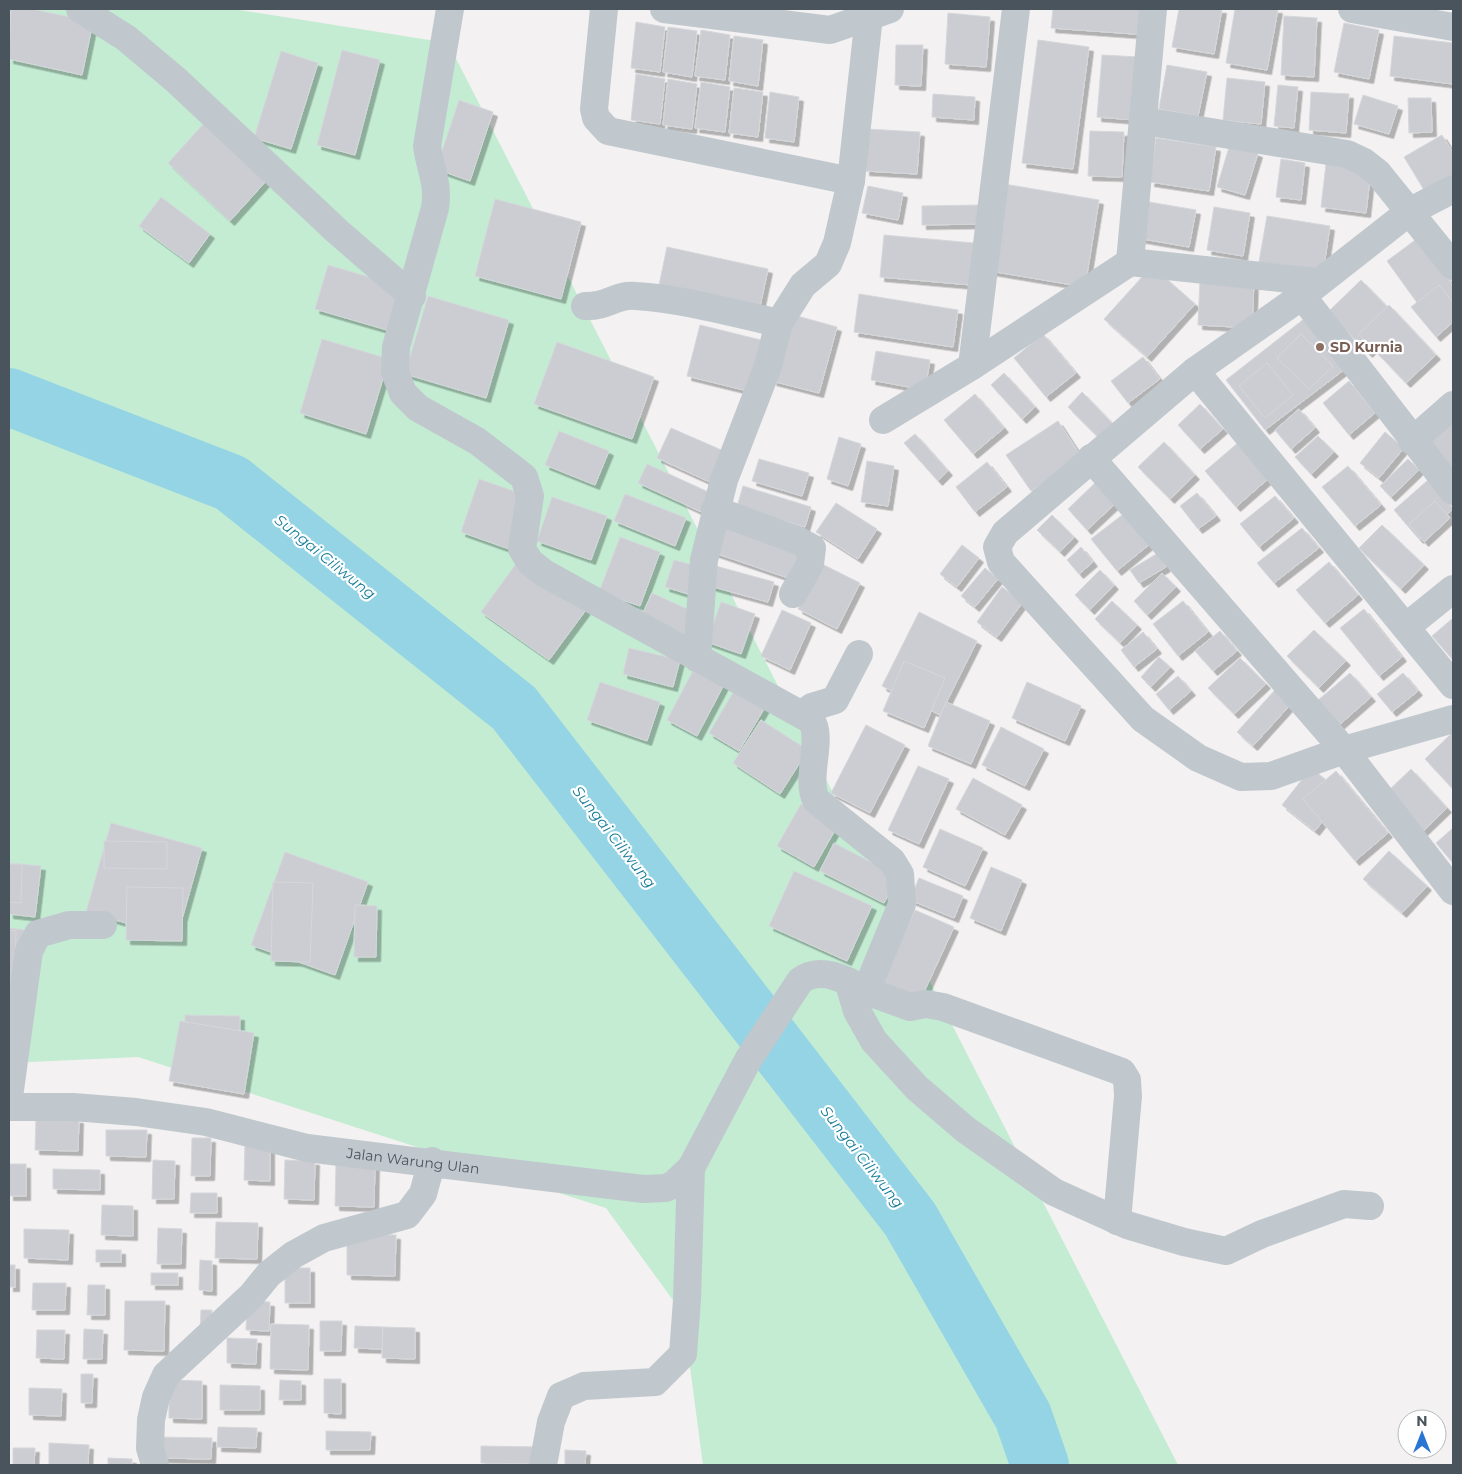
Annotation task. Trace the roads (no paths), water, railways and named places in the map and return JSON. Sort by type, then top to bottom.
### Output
[{"type":"street","points":[[80,9],[126,38],[176,80],[338,232],[412,296]]},
{"type":"street","points":[[450,9],[427,146],[438,193],[412,296],[396,346],[395,372],[403,393],[418,408],[477,441],[524,477],[530,496],[522,550],[530,562],[567,587],[811,720],[816,731],[812,788],[816,800],[892,861],[900,874],[902,904],[857,986],[857,1011],[874,1041],[917,1088],[966,1130],[1054,1192],[1117,1220],[1184,1242],[1226,1251],[1262,1234],[1344,1204],[1370,1206]]},
{"type":"street","points":[[604,9],[594,109],[596,118],[608,131],[851,181]]},
{"type":"street","points":[[665,9],[831,20],[880,12],[851,181],[837,243],[828,264],[803,285],[779,323],[768,366],[715,510],[704,560],[697,658]]},
{"type":"street","points":[[972,366],[1016,9]]},
{"type":"street","points":[[1130,262],[1153,9]]},
{"type":"street","points":[[1352,9],[1453,27]]},
{"type":"street","points":[[1144,122],[1347,154],[1364,162],[1378,173],[1453,266]]},
{"type":"street","points":[[1453,189],[1409,212],[1309,289],[1195,371],[1005,533],[997,547],[1001,562],[1143,719],[1198,758],[1241,777],[1271,776],[1344,750],[1453,719]]},
{"type":"street","points":[[883,420],[972,366],[1130,262],[1309,289],[1412,441],[1453,491]]},
{"type":"street","points":[[585,306],[606,305],[619,296],[635,295],[685,303],[779,323]]},
{"type":"street","points":[[1195,371],[1453,685]]},
{"type":"street","points":[[1412,441],[1453,405]]},
{"type":"street","points":[[1091,458],[1344,750],[1453,892]]},
{"type":"street","points":[[715,510],[799,540],[812,548],[810,564],[793,594]]},
{"type":"street","points":[[1406,627],[1453,589]]},
{"type":"street","points":[[802,714],[812,707],[835,700],[859,654]]},
{"type":"street","points":[[9,1097],[30,951],[38,934],[69,925],[103,925]]},
{"type":"street","name":"Jalan Warung Ulan","points":[[9,1107],[73,1107],[136,1112],[206,1122],[307,1148],[656,1189],[674,1184],[691,1168],[748,1060],[800,981],[811,974],[835,976],[857,986]]},
{"type":"street","points":[[857,986],[910,1006],[926,1004],[943,1007],[1122,1072],[1127,1080],[1128,1096],[1117,1220]]},
{"type":"street","points":[[155,1465],[150,1448],[151,1420],[156,1397],[166,1376],[238,1308],[269,1274],[293,1255],[324,1238],[408,1215],[423,1194],[432,1162]]},
{"type":"street","points":[[543,1465],[551,1422],[561,1396],[584,1386],[655,1382],[683,1354],[687,1300],[691,1168]]},
{"type":"waterway","name":"Sungai Ciliwung","points":[[9,397],[231,483],[514,708],[910,1219],[1023,1416],[1040,1465]]},
{"type":"place","name":"SD Kurnia","points":[[1320,347]]}]
